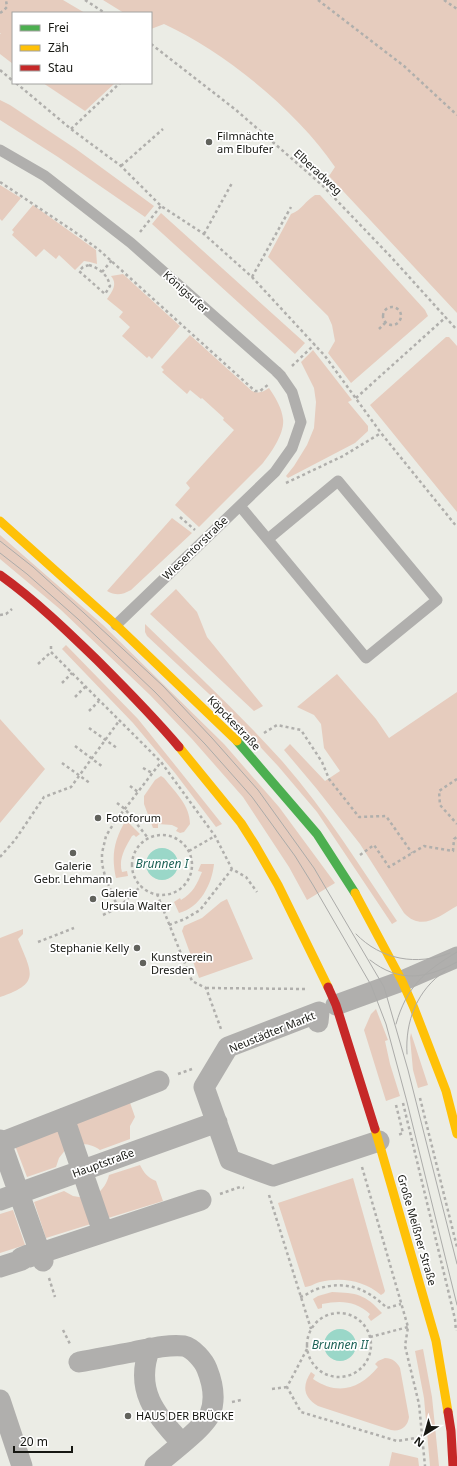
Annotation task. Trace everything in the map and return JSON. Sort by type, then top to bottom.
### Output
[{"type":"main road","name":"Köpckestraße","points":[[0,521],[116,625],[245,749],[317,834],[349,882],[402,981]]},
{"type":"main road","points":[[0,574],[28,596],[133,696],[162,727],[236,817],[255,845],[278,885],[318,965],[336,1005]]},
{"type":"main road","points":[[402,981],[446,1091],[457,1134]]},
{"type":"main road","name":"Große Meißner Straße","points":[[336,1005],[364,1147],[436,1341],[451,1431],[453,1466]]},
{"type":"street","points":[[336,1005],[402,981],[457,957]]},
{"type":"street","name":"Neustädter Markt","points":[[318,1022],[319,1012],[228,1047],[204,1087],[212,1124],[230,1160],[273,1176],[364,1147]]},
{"type":"street","points":[[33,1258],[10,1197],[0,1142],[159,1081]]},
{"type":"street","points":[[64,1118],[103,1232]]},
{"type":"street","name":"Hauptstraße","points":[[10,1197],[212,1124]]},
{"type":"street","points":[[0,1267],[33,1258],[103,1232],[201,1200]]},
{"type":"street","points":[[78,1362],[150,1348],[186,1346],[196,1354],[206,1366],[210,1376],[214,1396],[210,1415],[205,1422],[155,1466]]},
{"type":"street","points":[[150,1348],[144,1373],[145,1385],[150,1401],[159,1418],[182,1443]]},
{"type":"street","points":[[0,1400],[22,1466]]},
{"type":"lane","name":"Königsufer","points":[[0,150],[45,176],[131,243],[281,376],[292,392],[301,422],[292,448],[273,474]]},
{"type":"lane","name":"Wiesentorstraße","points":[[116,625],[273,474]]},
{"type":"lane","points":[[240,506],[366,658],[437,600],[338,481],[268,539]]},
{"type":"path","points":[[0,13],[7,7],[6,0]]},
{"type":"path","points":[[85,0],[103,12]]},
{"type":"path","points":[[318,0],[404,66],[457,115]]},
{"type":"path","points":[[444,0],[457,9]]},
{"type":"path","name":"Elberadweg","points":[[152,45],[236,110],[322,185],[457,330]]},
{"type":"path","points":[[0,71],[12,80]]},
{"type":"path","points":[[17,84],[71,129],[121,166],[162,206],[204,234],[252,277],[315,344],[381,433],[457,527]]},
{"type":"path","points":[[71,129],[119,84]]},
{"type":"path","points":[[121,166],[163,129]]},
{"type":"path","points":[[0,182],[72,230],[112,260],[255,391],[260,391],[281,376],[315,344]]},
{"type":"path","points":[[204,234],[232,183]]},
{"type":"path","points":[[149,221],[162,206]]},
{"type":"path","points":[[252,277],[291,207]]},
{"type":"path","points":[[102,272],[112,260]]},
{"type":"path","points":[[89,266],[96,267],[102,272],[107,277],[110,284],[105,294],[91,284],[79,271],[80,269],[89,266]]},
{"type":"path","points":[[392,307],[397,310],[401,318],[398,323],[393,326],[385,323],[383,317],[384,312],[392,307]]},
{"type":"path","points":[[356,398],[446,317]]},
{"type":"path","points":[[378,328],[385,323]]},
{"type":"path","points":[[273,474],[281,486],[343,456],[381,433]]},
{"type":"path","points":[[180,517],[184,520]]},
{"type":"path","points":[[0,615],[6,614],[15,606]]},
{"type":"path","points":[[51,645],[51,652],[161,762],[215,836],[232,869],[246,878],[257,893]]},
{"type":"path","points":[[38,664],[51,652]]},
{"type":"path","points":[[62,683],[72,673]]},
{"type":"path","points":[[75,696],[85,687]]},
{"type":"path","points":[[89,712],[99,701]]},
{"type":"path","points":[[0,857],[15,840],[44,797],[71,787],[119,721]]},
{"type":"path","points":[[264,733],[277,725],[301,730],[322,762],[329,779],[359,817],[386,816],[412,853]]},
{"type":"path","points":[[89,728],[116,748]]},
{"type":"path","points":[[75,746],[103,767]]},
{"type":"path","points":[[118,908],[105,876],[102,864],[102,853],[106,836],[161,762]]},
{"type":"path","points":[[62,763],[91,784]]},
{"type":"path","points":[[143,768],[152,773]]},
{"type":"path","points":[[457,779],[439,791],[440,805],[457,824]]},
{"type":"path","points":[[130,786],[138,792]]},
{"type":"path","points":[[117,803],[125,809],[148,838]]},
{"type":"path","points":[[157,835],[169,835],[180,840],[189,851],[191,856],[191,870],[188,880],[181,888],[165,894],[156,894],[141,886],[135,878],[132,868],[133,854],[140,844],[148,838],[157,835]]},
{"type":"path","points":[[189,851],[215,836]]},
{"type":"path","points":[[360,855],[374,845],[389,867],[424,846],[453,851],[454,839],[457,837]]},
{"type":"path","points":[[169,925],[185,919],[200,910],[232,869]]},
{"type":"path","points":[[103,915],[118,908],[141,886]]},
{"type":"path","points":[[156,894],[192,981],[206,988],[309,989],[306,982]]},
{"type":"path","points":[[38,942],[74,928]]},
{"type":"path","points":[[206,988],[223,1036]]},
{"type":"path","points":[[420,1098],[457,1247]]},
{"type":"path","points":[[403,1103],[455,1319],[456,1337]]},
{"type":"path","points":[[364,1147],[401,1304],[408,1327],[406,1346],[419,1404],[425,1466]]},
{"type":"path","points":[[269,1193],[311,1329]]},
{"type":"path","points":[[300,1297],[315,1290],[332,1285],[355,1286],[375,1296],[387,1308],[401,1304]]},
{"type":"path","points":[[287,1387],[307,1348],[311,1329],[318,1321],[327,1315],[341,1313],[358,1319],[366,1328],[370,1337],[371,1346],[368,1358],[360,1369],[346,1376],[335,1377],[324,1373],[315,1367],[307,1348]]},
{"type":"path","points":[[370,1337],[408,1327]]},
{"type":"path","points":[[287,1387],[301,1412],[397,1441],[422,1437]]},
{"type":"path","points":[[272,1389],[287,1387]]},
{"type":"shaded area","points":[[0,0],[63,0],[83,12],[12,12],[12,63],[0,54]]},
{"type":"shaded area","points":[[103,0],[457,0],[457,313],[329,176],[335,167],[320,146],[281,105],[258,85],[211,50],[164,24],[152,29],[152,12],[122,12]]},
{"type":"shaded area","points":[[44,84],[114,84],[85,111]]},
{"type":"shaded area","points":[[0,100],[10,105],[76,149],[154,206],[145,217],[58,157],[0,120]]},
{"type":"shaded area","points":[[0,185],[21,198],[2,221],[0,219]]},
{"type":"shaded area","points":[[315,195],[320,195],[425,310],[428,316],[351,383],[328,353],[335,341],[332,325],[328,316],[268,257],[291,214],[298,210]]},
{"type":"shaded area","points":[[33,205],[96,250],[97,264],[84,261],[75,270],[59,255],[56,259],[44,249],[36,257],[12,235],[14,232],[12,230]]},
{"type":"shaded area","points":[[161,213],[305,343],[295,354],[152,224]]},
{"type":"shaded area","points":[[123,274],[180,326],[152,359],[149,356],[147,358],[122,336],[130,327],[119,317],[123,312],[107,299],[114,285],[111,276]]},
{"type":"shaded area","points":[[190,335],[252,391],[261,392],[269,388],[280,407],[283,419],[280,436],[263,463],[199,527],[175,505],[190,488],[186,483],[234,430],[223,420],[224,418],[202,398],[201,399],[190,390],[187,394],[162,372],[164,370],[161,367]]},
{"type":"shaded area","points":[[446,337],[449,337],[457,346],[457,512],[370,405]]},
{"type":"shaded area","points":[[313,350],[352,400],[348,402],[368,426],[368,431],[355,443],[288,478],[286,476],[307,445],[314,428],[316,402],[314,388],[301,362]]},
{"type":"shaded area","points":[[172,518],[192,533],[131,590],[119,594],[113,594],[107,591]]},
{"type":"shaded area","points":[[0,535],[103,625],[224,744],[279,807],[335,883],[307,900],[289,867],[243,797],[192,739],[150,695],[61,610],[0,559]]},
{"type":"shaded area","points":[[176,589],[197,612],[207,637],[263,706],[254,711],[150,614]]},
{"type":"shaded area","points":[[145,624],[232,708],[282,761],[328,819],[397,921],[392,924],[317,812],[278,766],[223,707],[147,636],[145,632]]},
{"type":"shaded area","points":[[66,645],[138,719],[222,824],[216,827],[175,773],[133,723],[62,649]]},
{"type":"shaded area","points":[[337,674],[376,719],[389,738],[457,692],[457,906],[437,918],[424,922],[417,921],[411,919],[404,913],[360,844],[284,750],[290,744],[325,781],[340,771],[324,748],[321,724],[314,715],[297,707]]},
{"type":"shaded area","points":[[0,719],[45,769],[0,823]]},
{"type":"shaded area","points":[[161,776],[185,805],[190,824],[184,832],[180,833],[176,831],[178,828],[172,825],[158,824],[158,828],[153,828],[144,804],[144,796],[155,780]]},
{"type":"shaded area","points":[[126,820],[140,834],[136,837],[134,835],[132,836],[125,848],[122,858],[122,872],[127,871],[128,876],[116,878],[114,855],[116,841]]},
{"type":"shaded area","points":[[201,864],[214,864],[208,887],[199,901],[193,906],[179,913],[174,902],[180,898],[181,900],[194,888],[202,872],[198,871]]},
{"type":"shaded area","points":[[227,899],[253,959],[199,978],[182,931],[184,926],[202,918],[221,902]]},
{"type":"shaded area","points":[[23,929],[23,934],[18,939],[29,968],[30,975],[28,981],[22,987],[0,997],[0,938]]},
{"type":"shaded area","points":[[376,1009],[388,1040],[385,1041],[390,1064],[400,1096],[386,1101],[364,1030],[371,1014]]},
{"type":"shaded area","points":[[411,1033],[428,1085],[418,1088],[413,1070],[410,1038]]},
{"type":"shaded area","points":[[128,1097],[135,1117],[130,1126],[130,1139],[100,1150],[90,1145],[79,1144],[71,1120]]},
{"type":"shaded area","points":[[60,1125],[66,1149],[59,1158],[56,1167],[27,1177],[14,1143]]},
{"type":"shaded area","points":[[140,1165],[150,1178],[156,1181],[163,1201],[105,1219],[96,1194],[104,1186],[109,1175]]},
{"type":"shaded area","points":[[353,1178],[385,1291],[381,1295],[360,1283],[344,1280],[328,1281],[305,1287],[278,1203]]},
{"type":"shaded area","points":[[64,1191],[73,1196],[85,1198],[94,1223],[46,1238],[34,1202]]},
{"type":"shaded area","points":[[13,1210],[25,1245],[0,1253],[0,1214]]},
{"type":"shaded area","points":[[332,1292],[354,1294],[365,1298],[382,1313],[371,1321],[368,1317],[370,1314],[354,1304],[336,1302],[322,1304],[322,1308],[318,1309],[313,1299]]},
{"type":"shaded area","points":[[423,1349],[432,1397],[439,1466],[430,1466],[424,1398],[415,1351]]},
{"type":"shaded area","points":[[385,1358],[394,1361],[400,1368],[409,1417],[406,1426],[403,1428],[391,1430],[318,1406],[309,1399],[305,1387],[311,1372],[315,1375],[313,1379],[322,1384],[331,1387],[348,1388],[364,1381],[378,1367],[375,1364]]},
{"type":"shaded area","points":[[392,1452],[418,1458],[419,1466],[389,1466]]},
{"type":"water","name":"Brunnen I","points":[[159,848],[165,848],[175,855],[178,864],[177,870],[171,877],[165,880],[159,880],[149,873],[146,867],[146,861],[153,851]]},
{"type":"water","name":"Brunnen II","points":[[337,1329],[343,1329],[353,1336],[356,1345],[355,1351],[349,1358],[343,1361],[337,1361],[327,1354],[324,1348],[324,1342],[331,1332]]},
{"type":"tram line","points":[[0,541],[33,567],[163,686],[258,790],[314,868],[384,987],[408,1070],[457,1264]]},
{"type":"tram line","points":[[0,553],[27,574],[78,619],[155,692],[205,744],[252,797],[295,856],[313,885],[371,985],[386,1024],[407,1102],[457,1305]]},
{"type":"tram line","points":[[356,934],[377,950],[400,958],[412,960],[425,959],[450,953]]},
{"type":"tram line","points":[[396,1024],[400,1011],[411,990],[418,981],[435,966],[457,952]]},
{"type":"tram line","points":[[370,960],[391,972],[413,976],[434,972],[457,962]]},
{"type":"tram line","points":[[407,1054],[408,1030],[415,1007],[427,987],[445,971]]},
{"type":"traffic: fast","points":[[237,741],[317,834],[355,893]]},
{"type":"traffic: slow","points":[[0,521],[116,625],[237,741]]},
{"type":"traffic: slow","points":[[179,747],[241,823],[255,845],[278,885],[328,987]]},
{"type":"traffic: slow","points":[[355,893],[402,981],[414,1008],[446,1091],[457,1134]]},
{"type":"traffic: slow","points":[[375,1129],[436,1341],[448,1412]]},
{"type":"traffic: jam","points":[[0,575],[38,605],[85,649],[139,702],[179,747]]},
{"type":"traffic: jam","points":[[328,987],[336,1005],[375,1129]]},
{"type":"traffic: jam","points":[[448,1412],[451,1431],[453,1466]]},
{"type":"place","name":"Filmnächte am Elbufer","points":[[209,142]]},
{"type":"place","name":"Fotoforum","points":[[98,818]]},
{"type":"place","name":"Galerie Gebr. Lehmann","points":[[73,853]]},
{"type":"place","name":"Galerie Ursula Walter","points":[[93,899]]},
{"type":"place","name":"Stephanie Kelly","points":[[137,948]]},
{"type":"place","name":"Kunstverein Dresden","points":[[143,963]]},
{"type":"place","name":"HAUS DER BRÜCKE","points":[[128,1416]]}]
